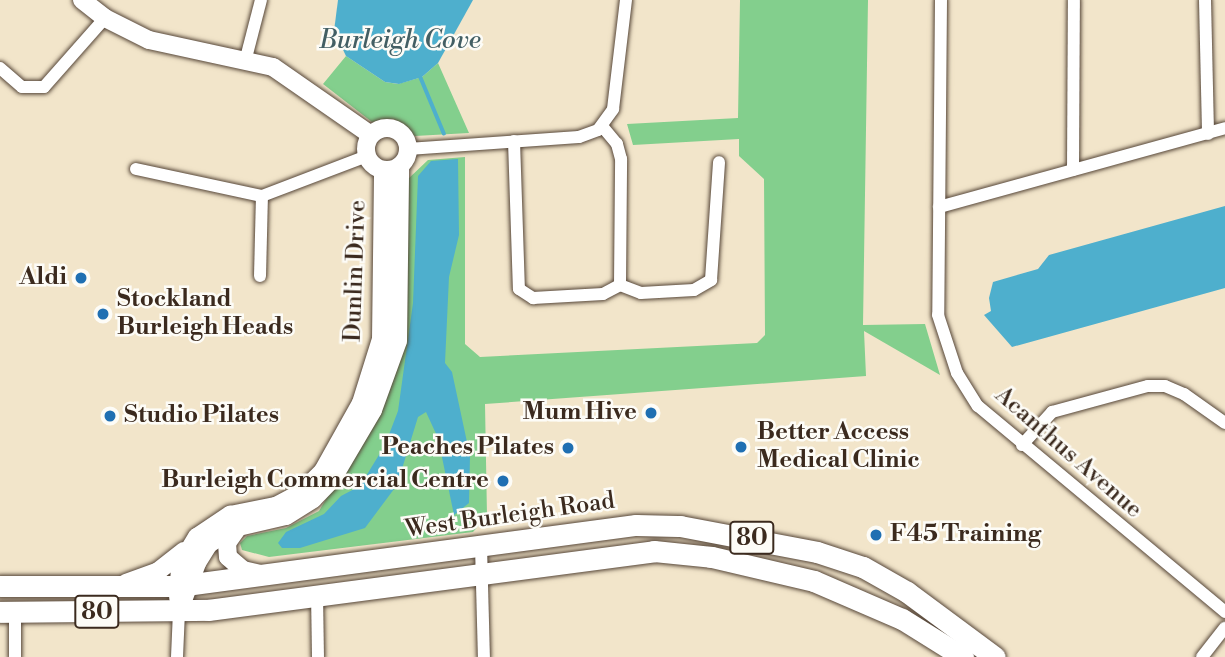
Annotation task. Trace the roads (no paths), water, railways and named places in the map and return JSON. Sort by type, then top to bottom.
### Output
[{"type":"main road","name":"West Burleigh Road","points":[[0,586],[183,586],[636,525],[695,527],[737,534],[863,567],[907,592],[995,657]]},
{"type":"main road","name":"West Burleigh Road","points":[[7,612],[179,611],[654,551],[712,557],[854,595],[950,653]]},
{"type":"street","points":[[82,0],[105,18],[168,46],[246,58],[299,81],[371,135]]},
{"type":"street","points":[[246,58],[261,0]]},
{"type":"street","points":[[136,169],[262,197],[367,156],[391,168],[415,148],[579,137],[602,126],[613,109],[626,0]]},
{"type":"street","name":"Acanthus Avenue","points":[[941,0],[937,296],[943,343],[978,405],[1022,445],[1225,612]]},
{"type":"street","points":[[1073,170],[1074,0]]},
{"type":"street","points":[[1205,0],[1208,134]]},
{"type":"street","points":[[0,68],[22,87],[44,87],[105,18]]},
{"type":"street","points":[[602,126],[620,151],[620,285]]},
{"type":"street","points":[[939,207],[1225,128]]},
{"type":"street","points":[[371,135],[382,129],[394,129],[415,148]]},
{"type":"street","points":[[367,156],[371,135]]},
{"type":"street","points":[[514,142],[515,273],[522,293],[533,298],[599,295],[620,285],[637,292],[700,289],[711,279],[719,162]]},
{"type":"street","name":"Dunlin Drive","points":[[183,586],[205,548],[239,526],[281,517],[333,478],[373,410],[398,341],[391,168]]},
{"type":"street","points":[[260,275],[262,197]]},
{"type":"street","points":[[1022,445],[1052,412],[1148,386],[1184,394],[1225,423]]},
{"type":"street","name":"Dunlin Drive","points":[[179,611],[189,547],[204,530],[227,516],[302,500]]},
{"type":"street","points":[[239,526],[227,543],[228,557],[243,570],[273,574]]},
{"type":"street","points":[[481,546],[484,657]]},
{"type":"street","points":[[110,588],[158,572],[189,547]]},
{"type":"street","points":[[317,594],[318,657]]},
{"type":"street","points":[[177,657],[179,611]]},
{"type":"street","points":[[7,612],[15,657]]},
{"type":"street","points":[[1202,657],[1225,628]]},
{"type":"water","name":"Burleigh Cove","points":[[338,0],[473,0],[438,63],[422,77],[399,84],[385,82],[346,56],[334,31]]},
{"type":"water","points":[[458,159],[459,235],[449,277],[445,363],[452,372],[470,456],[469,503],[454,515],[438,438],[426,412],[418,417],[397,485],[365,528],[300,548],[282,548],[278,543],[286,532],[324,514],[341,496],[360,486],[385,445],[398,411],[413,303],[418,176],[431,161]]},
{"type":"water","points":[[1225,206],[1225,288],[1012,347],[984,315],[991,311],[989,298],[993,282],[1038,269],[1049,255]]},
{"type":"waterway","points":[[421,78],[444,133]]},
{"type":"place","name":"Aldi","points":[[81,278]]},
{"type":"place","name":"Stockland Burleigh Heads","points":[[103,314]]},
{"type":"place","name":"Mum Hive","points":[[651,413]]},
{"type":"place","name":"Studio Pilates","points":[[110,416]]},
{"type":"place","name":"Better Access Medical Clinic","points":[[741,447]]},
{"type":"place","name":"Peaches Pilates","points":[[568,448]]},
{"type":"place","name":"Burleigh Commercial Centre","points":[[503,481]]},
{"type":"place","name":"F45 Training","points":[[876,535]]}]
